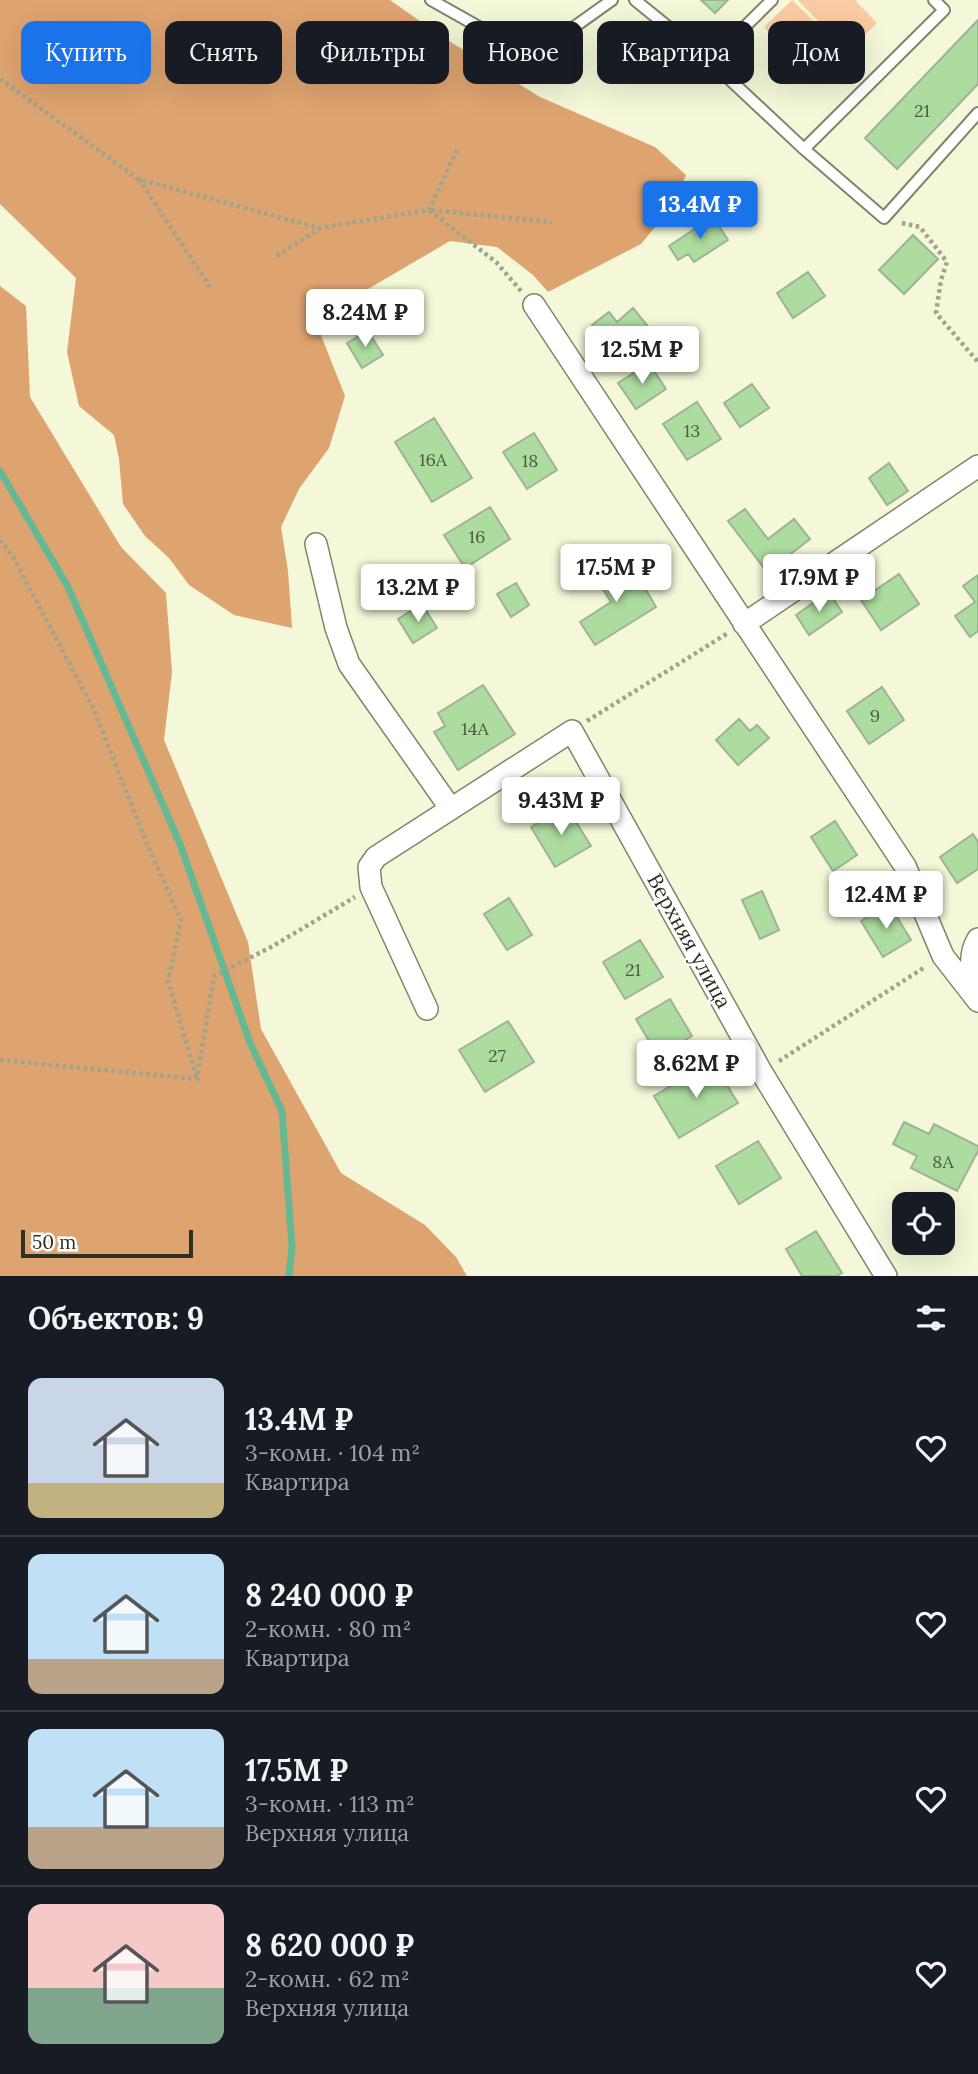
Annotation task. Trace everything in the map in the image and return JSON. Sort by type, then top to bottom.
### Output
[{"type":"street","points":[[534,305],[905,866],[943,956],[977,1000]]},
{"type":"street","points":[[744,624],[978,466]]},
{"type":"street","points":[[316,544],[336,628],[349,664],[451,809]]},
{"type":"street","points":[[427,1009],[371,887],[369,867],[376,857],[572,731]]},
{"type":"street","name":"Верхняя улица","points":[[572,731],[762,1073],[886,1276]]},
{"type":"street","points":[[977,1000],[971,968],[974,946],[978,939]]},
{"type":"lane","points":[[431,0],[533,57],[612,0]]},
{"type":"lane","points":[[635,0],[661,21]]},
{"type":"lane","points":[[751,21],[772,0]]},
{"type":"lane","points":[[804,149],[944,10],[933,0]]},
{"type":"lane","points":[[735,84],[884,218],[978,113]]},
{"type":"path","points":[[0,79],[138,179],[210,286]]},
{"type":"path","points":[[429,210],[458,148]]},
{"type":"path","points":[[138,179],[320,228]]},
{"type":"path","points":[[429,210],[496,262],[534,305]]},
{"type":"path","points":[[277,256],[320,228],[429,210],[552,222]]},
{"type":"path","points":[[884,218],[920,227],[947,262],[936,313],[978,362]]},
{"type":"path","points":[[0,540],[13,557],[94,710],[147,844],[181,920],[168,981],[197,1079]]},
{"type":"path","points":[[572,731],[744,624]]},
{"type":"path","points":[[197,1079],[214,976],[273,946],[371,887]]},
{"type":"path","points":[[762,1073],[943,956]]},
{"type":"path","points":[[0,1060],[197,1079]]},
{"type":"shaded area","points":[[0,0],[390,0],[420,21],[296,21],[296,84],[449,84],[449,41],[463,50],[463,84],[519,84],[540,97],[655,147],[686,175],[670,209],[641,244],[548,292],[533,275],[497,247],[450,241],[315,320],[345,396],[329,448],[299,489],[281,527],[288,571],[292,628],[234,615],[189,585],[169,558],[145,536],[123,504],[114,435],[79,406],[67,352],[76,278],[0,204]]},
{"type":"shaded area","points":[[792,0],[813,21],[770,21]]},
{"type":"shaded area","points":[[798,0],[855,0],[877,23],[865,35],[865,21],[818,21]]},
{"type":"shaded area","points":[[0,286],[26,306],[30,397],[121,547],[166,593],[172,672],[164,740],[248,942],[261,1029],[341,1173],[425,1225],[456,1257],[467,1276],[0,1276]]},
{"type":"building","points":[[701,0],[728,0],[715,13]]},
{"type":"building","points":[[978,20],[978,84],[897,169],[865,138]]},
{"type":"building","points":[[713,217],[728,240],[694,262],[688,254],[678,260],[669,246]]},
{"type":"building","points":[[913,235],[938,259],[904,294],[879,270]]},
{"type":"building","points":[[808,272],[825,296],[793,318],[777,293]]},
{"type":"building","points":[[633,308],[655,335],[622,363],[592,325],[609,312],[617,322]]},
{"type":"building","points":[[368,331],[383,355],[362,368],[347,343]]},
{"type":"building","points":[[649,363],[666,389],[636,409],[618,383]]},
{"type":"building","points":[[752,384],[769,408],[740,427],[724,403]]},
{"type":"building","points":[[697,402],[721,439],[687,460],[663,424]]},
{"type":"building","points":[[434,418],[472,478],[432,502],[395,442]]},
{"type":"building","points":[[534,433],[557,470],[527,489],[503,452]]},
{"type":"building","points":[[889,463],[908,491],[887,505],[869,478]]},
{"type":"building","points":[[490,507],[510,539],[465,568],[444,535]]},
{"type":"building","points":[[745,509],[768,539],[794,519],[810,539],[767,572],[728,521]]},
{"type":"building","points":[[612,559],[631,590],[642,583],[656,607],[595,645],[580,622],[611,602],[591,571]]},
{"type":"building","points":[[899,574],[919,604],[881,630],[861,600]]},
{"type":"building","points":[[978,575],[978,631],[970,637],[955,616],[975,602],[963,586]]},
{"type":"building","points":[[516,583],[529,605],[511,617],[497,594]]},
{"type":"building","points":[[829,592],[842,612],[809,635],[796,615]]},
{"type":"building","points":[[422,604],[437,628],[413,643],[398,619]]},
{"type":"building","points":[[483,685],[515,734],[458,770],[434,732],[445,726],[438,713]]},
{"type":"building","points":[[882,687],[904,720],[869,744],[847,711]]},
{"type":"building","points":[[739,719],[750,731],[757,725],[769,738],[738,765],[716,740]]},
{"type":"building","points":[[566,806],[591,846],[555,867],[531,827]]},
{"type":"building","points":[[835,821],[857,855],[833,871],[811,837]]},
{"type":"building","points":[[973,834],[978,842],[978,869],[957,883],[940,857]]},
{"type":"building","points":[[762,891],[779,930],[760,939],[742,900]]},
{"type":"building","points":[[509,898],[532,935],[507,950],[484,914]]},
{"type":"building","points":[[889,904],[911,940],[883,957],[861,921]]},
{"type":"building","points":[[640,940],[663,977],[625,999],[603,962]]},
{"type":"building","points":[[670,999],[692,1036],[658,1056],[636,1019]]},
{"type":"building","points":[[508,1021],[534,1062],[485,1092],[459,1050]]},
{"type":"building","points":[[712,1061],[738,1103],[679,1138],[654,1096]]},
{"type":"building","points":[[904,1122],[929,1134],[934,1124],[978,1146],[978,1151],[957,1191],[911,1168],[917,1156],[893,1144]]},
{"type":"building","points":[[758,1141],[781,1178],[739,1204],[716,1166]]},
{"type":"building","points":[[816,1231],[842,1273],[837,1276],[802,1276],[786,1249]]},
{"type":"waterway","points":[[0,471],[68,587],[180,844],[250,1043],[282,1111],[292,1247],[289,1276]]}]
